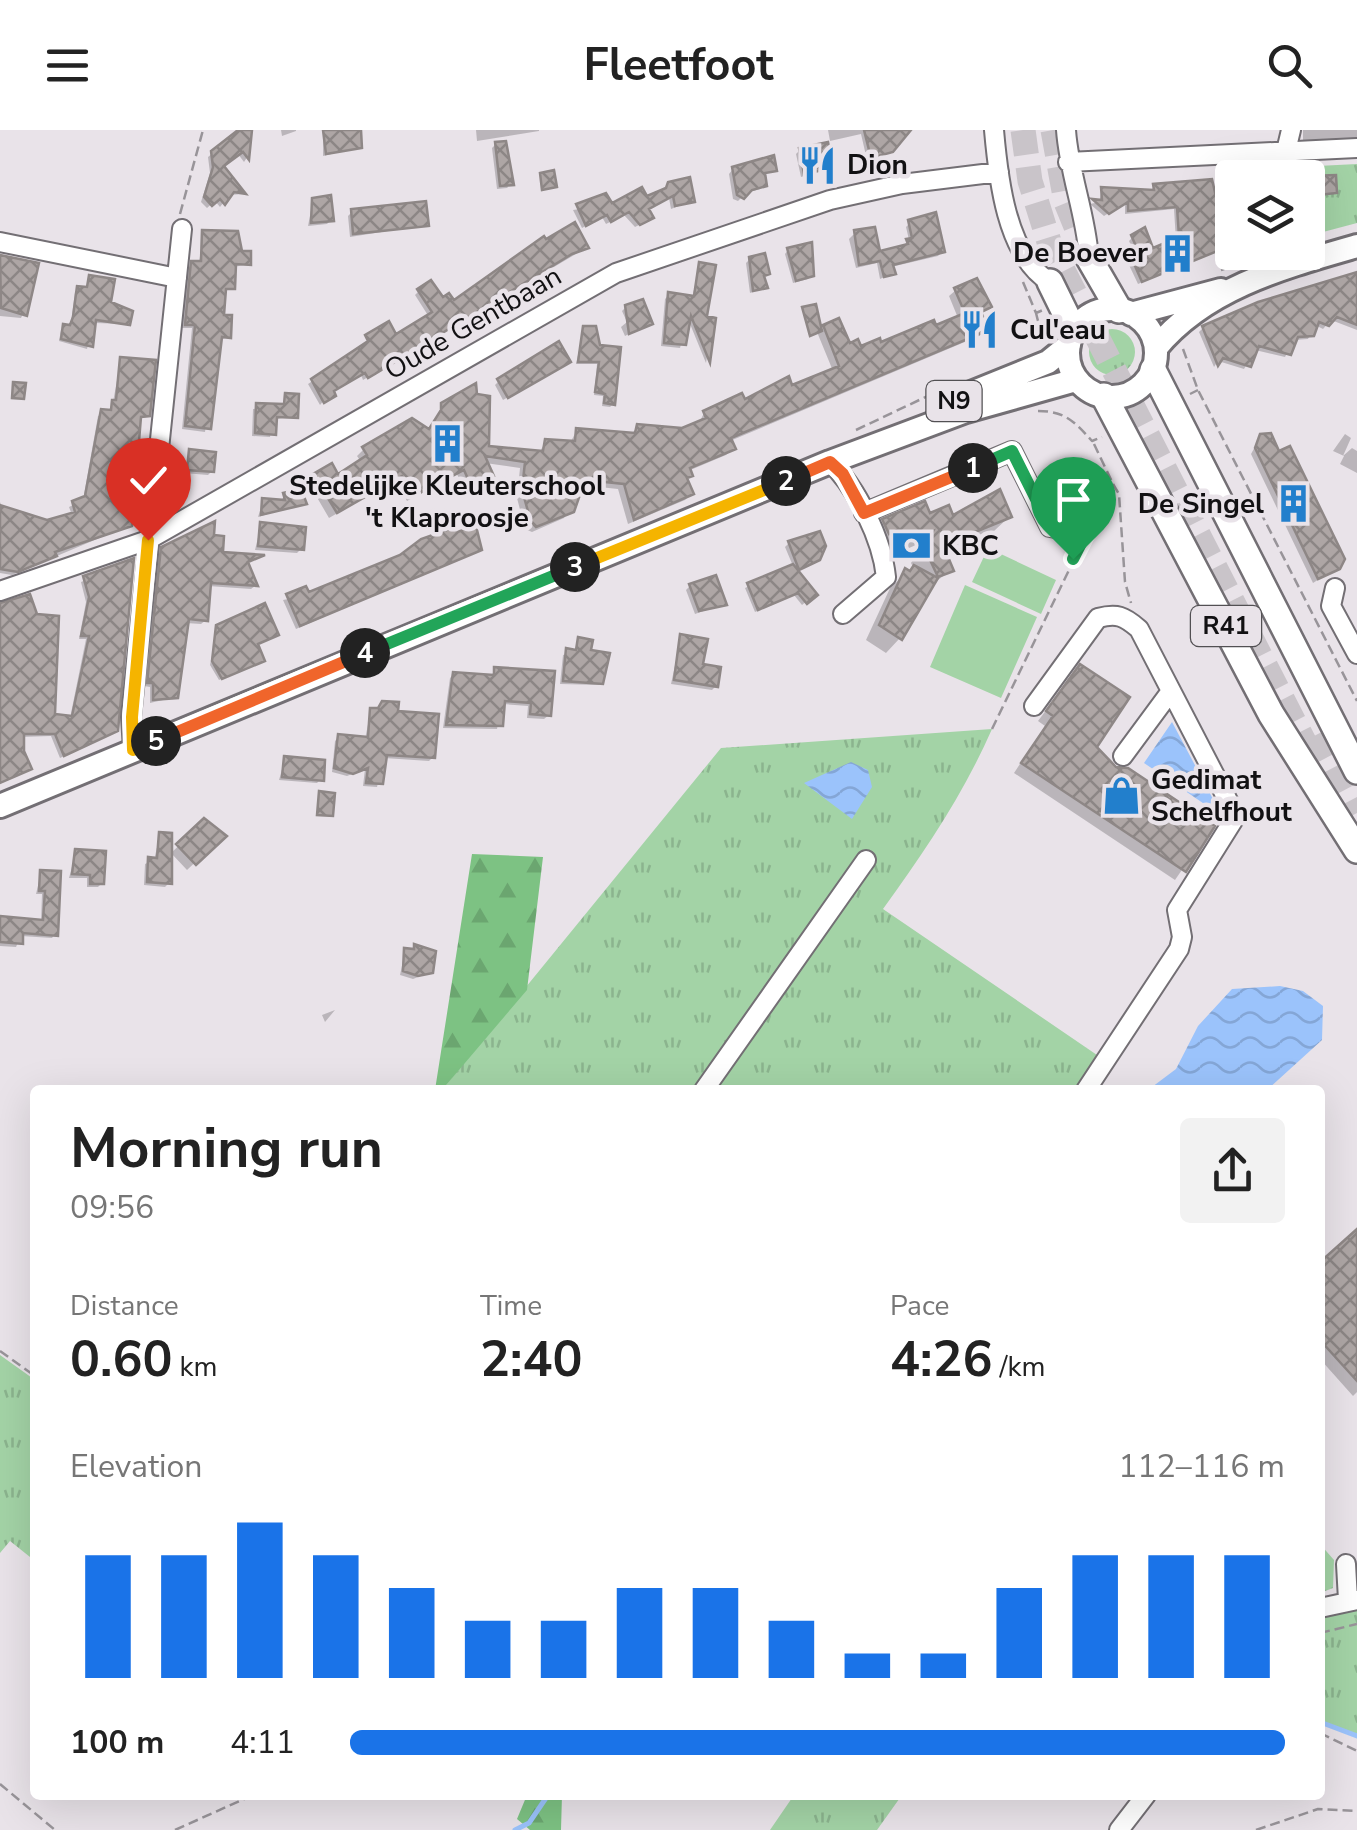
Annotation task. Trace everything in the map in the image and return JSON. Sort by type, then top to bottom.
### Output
[{"type":"highway","name":"R41","points":[[1090,258],[1125,312]]},
{"type":"highway","points":[[1050,282],[1072,338]]},
{"type":"highway","name":"R41","points":[[1154,359],[1357,771]]},
{"type":"highway","name":"R41","points":[[1104,396],[1124,427],[1271,714],[1357,850]]},
{"type":"main road","name":"N9","points":[[1104,396],[1138,388],[1177,324],[1224,292],[1357,246]]},
{"type":"main road","name":"N9","points":[[835,460],[864,438],[1048,362],[1093,314],[1125,312],[1214,288],[1224,292]]},
{"type":"main road","name":"R41","points":[[1125,312],[1150,332],[1154,359]]},
{"type":"main road","points":[[1072,338],[1076,380],[1104,396]]},
{"type":"main road","name":"N9","points":[[0,806],[835,460],[966,411],[1076,380]]},
{"type":"street","points":[[994,130],[999,172],[1024,256],[1050,282]]},
{"type":"street","name":"R41","points":[[1066,130],[1068,162],[1087,228],[1090,258]]},
{"type":"street","points":[[1286,151],[1290,130]]},
{"type":"street","points":[[1068,162],[1357,148]]},
{"type":"street","name":"Oude Gentbaan","points":[[0,591],[148,540],[616,273],[830,200],[902,184],[999,172]]},
{"type":"street","points":[[133,750],[132,717],[148,540],[182,230]]},
{"type":"street","points":[[0,242],[177,278]]},
{"type":"street","points":[[864,513],[1012,451],[1050,527],[1061,529],[1096,514]]},
{"type":"street","points":[[835,460],[864,513],[886,576],[843,614]]},
{"type":"street","points":[[1335,588],[1331,606],[1357,654]]},
{"type":"street","points":[[1034,706],[1098,618],[1114,614],[1139,629],[1236,816],[1177,910],[1182,937],[1179,950],[1089,1085]]},
{"type":"street","points":[[1123,756],[1171,690]]},
{"type":"street","points":[[708,1085],[866,860]]},
{"type":"street","points":[[1325,1607],[1352,1600],[1346,1564]]},
{"type":"street","points":[[1120,1830],[1142,1800]]},
{"type":"path","points":[[182,230],[178,218],[204,130]]},
{"type":"path","points":[[1184,344],[1185,363],[1198,390],[1357,701]]},
{"type":"path","points":[[1024,414],[1058,411],[1074,420],[1092,441],[1119,494],[1125,582],[1139,629]]},
{"type":"path","points":[[1092,441],[1124,427]]},
{"type":"path","points":[[992,729],[1113,484]]},
{"type":"path","points":[[0,1352],[30,1373]]},
{"type":"path","points":[[1325,1632],[1357,1624]]},
{"type":"path","points":[[1325,1735],[1357,1751]]},
{"type":"path","points":[[0,1784],[55,1830]]},
{"type":"path","points":[[175,1830],[242,1800]]},
{"type":"path","points":[[1256,1830],[1318,1809],[1357,1811]]},
{"type":"green space","points":[[1357,164],[1357,223],[1325,231],[1325,166]]},
{"type":"green space","points":[[1112,329],[1128,336],[1135,352],[1128,368],[1112,375],[1096,368],[1089,352],[1096,336]]},
{"type":"green space","points":[[988,548],[1056,580],[1041,614],[972,582]]},
{"type":"green space","points":[[965,585],[1037,617],[1001,698],[930,667]]},
{"type":"green space","points":[[992,729],[942,822],[883,909],[1097,1055],[1077,1085],[446,1085],[721,748]]},
{"type":"green space","points":[[472,854],[543,857],[527,990],[446,1085],[436,1085]]},
{"type":"green space","points":[[0,1355],[30,1376],[30,1557],[10,1541],[0,1553]]},
{"type":"green space","points":[[1325,1550],[1334,1560],[1333,1588],[1325,1591]]},
{"type":"green space","points":[[1357,1610],[1357,1736],[1325,1724],[1325,1617]]},
{"type":"green space","points":[[525,1800],[562,1800],[561,1830],[530,1830],[517,1819]]},
{"type":"green space","points":[[791,1800],[898,1800],[877,1830],[770,1830]]},
{"type":"water","points":[[1172,722],[1222,816],[1144,763]]},
{"type":"water","points":[[851,762],[868,770],[872,787],[852,819],[804,783]]},
{"type":"water","points":[[1280,986],[1303,991],[1323,1006],[1322,1040],[1272,1085],[1155,1085],[1176,1069],[1198,1026],[1232,989]]},
{"type":"building","points":[[238,130],[252,130],[249,160],[243,152],[224,166],[246,194],[234,192],[225,205],[220,199],[212,206],[204,197],[213,167],[211,151]]},
{"type":"building","points":[[323,130],[361,130],[362,148],[326,154]]},
{"type":"building","points":[[864,130],[911,130],[893,152],[871,158]]},
{"type":"building","points":[[506,141],[514,185],[500,186],[495,142]]},
{"type":"building","points":[[828,142],[833,168],[804,174],[799,148]]},
{"type":"building","points":[[774,155],[777,171],[765,173],[767,186],[752,190],[744,199],[737,195],[732,167]]},
{"type":"building","points":[[554,170],[557,187],[542,190],[540,173]]},
{"type":"building","points":[[1325,175],[1336,175],[1337,193],[1325,194]]},
{"type":"building","points":[[690,177],[695,202],[675,206],[673,196],[649,209],[654,218],[640,225],[629,212],[611,222],[607,215],[586,226],[576,204],[606,193],[612,203],[642,187],[647,196],[666,188],[668,182]]},
{"type":"building","points":[[1212,179],[1215,252],[1142,282],[1132,259],[1140,255],[1131,235],[1145,227],[1153,248],[1179,237],[1177,207],[1128,211],[1128,202],[1109,214],[1092,199],[1102,200],[1101,187],[1154,190],[1153,184]]},
{"type":"building","points":[[331,195],[334,221],[311,223],[312,198]]},
{"type":"building","points":[[426,201],[429,226],[353,234],[351,209]]},
{"type":"building","points":[[936,212],[945,252],[893,265],[896,274],[884,277],[880,261],[859,265],[854,230],[875,227],[880,251],[908,244],[906,239],[912,238],[908,220]]},
{"type":"building","points":[[575,222],[589,248],[572,254],[368,378],[365,373],[334,391],[336,396],[324,403],[311,379],[368,341],[365,335],[389,321],[396,334],[432,312],[417,289],[431,280],[443,297],[449,293],[454,300],[544,236],[546,239]]},
{"type":"building","points":[[202,230],[238,231],[242,251],[251,251],[251,265],[236,264],[235,289],[226,289],[224,315],[232,315],[231,338],[222,337],[211,429],[185,426],[195,325],[185,325],[191,261],[201,261]]},
{"type":"building","points":[[812,242],[814,276],[796,281],[787,248]]},
{"type":"building","points":[[765,253],[770,274],[764,276],[768,288],[753,291],[749,257]]},
{"type":"building","points":[[0,255],[39,263],[27,316],[1,308]]},
{"type":"building","points":[[699,262],[716,265],[707,316],[716,318],[710,363],[691,316],[686,345],[664,343],[668,292],[694,296]]},
{"type":"building","points":[[1357,272],[1357,325],[1337,317],[1329,326],[1319,322],[1314,336],[1298,337],[1291,355],[1259,346],[1251,367],[1223,358],[1218,366],[1202,326],[1258,302]]},
{"type":"building","points":[[89,275],[115,279],[111,302],[133,311],[130,325],[96,320],[93,347],[61,339],[63,324],[70,325],[73,317],[77,286],[87,287]]},
{"type":"building","points":[[977,278],[992,307],[981,312],[989,330],[731,438],[736,449],[690,468],[693,476],[687,478],[694,494],[634,520],[624,484],[585,480],[574,512],[536,527],[522,490],[525,462],[485,456],[494,476],[471,486],[464,470],[414,496],[402,476],[337,513],[313,474],[332,463],[338,474],[367,455],[362,447],[412,418],[429,429],[441,403],[476,383],[477,394],[490,396],[489,446],[543,451],[545,439],[575,441],[576,428],[635,433],[637,424],[682,428],[706,418],[703,411],[742,393],[745,399],[789,376],[792,385],[839,366],[823,325],[839,318],[850,343],[858,339],[861,346],[880,338],[881,342],[934,320],[936,325],[965,313],[954,288]]},
{"type":"building","points":[[643,299],[653,324],[629,334],[625,305]]},
{"type":"building","points":[[816,304],[822,331],[810,336],[802,307]]},
{"type":"building","points":[[583,326],[596,326],[600,345],[621,347],[615,405],[604,403],[605,394],[595,392],[599,362],[578,362]]},
{"type":"building","points":[[559,341],[571,362],[508,398],[497,379]]},
{"type":"building","points":[[120,357],[156,360],[150,416],[141,417],[132,526],[55,552],[57,556],[18,572],[0,569],[0,505],[47,520],[75,512],[72,501],[85,496],[101,409],[111,410],[112,400],[116,400]]},
{"type":"building","points":[[13,382],[26,383],[24,399],[12,398]]},
{"type":"building","points":[[285,393],[299,394],[298,418],[277,417],[276,435],[255,433],[256,403],[284,404]]},
{"type":"building","name":"De Singel","points":[[1271,433],[1279,451],[1290,446],[1345,559],[1340,569],[1318,579],[1255,448],[1260,434]]},
{"type":"building","points":[[189,449],[216,452],[214,472],[187,470]]},
{"type":"building","points":[[301,489],[307,504],[261,515],[262,498],[285,500],[283,493]]},
{"type":"building","points":[[1000,489],[1012,517],[943,545],[954,571],[938,577],[924,547],[933,531],[903,544],[897,530],[889,534],[882,519],[925,501],[930,513],[949,505],[953,515]]},
{"type":"building","points":[[215,521],[214,535],[224,536],[223,552],[265,555],[248,562],[258,586],[211,583],[208,621],[189,619],[178,698],[153,700],[153,683],[147,683],[161,547]]},
{"type":"building","points":[[260,522],[306,527],[304,550],[258,546]]},
{"type":"building","points":[[476,526],[482,550],[300,626],[286,594],[306,586],[309,592],[400,555],[421,539],[455,527],[457,532]]},
{"type":"building","points":[[820,531],[826,546],[820,560],[799,570],[788,541]]},
{"type":"building","points":[[134,558],[118,731],[64,756],[55,734],[24,734],[24,751],[32,769],[0,783],[0,603],[30,594],[37,614],[59,616],[55,714],[72,716],[89,636],[81,636],[89,597],[83,576]]},
{"type":"building","points":[[793,564],[818,595],[807,604],[798,593],[758,610],[747,583]]},
{"type":"building","points":[[914,565],[938,578],[902,640],[879,625],[905,568],[910,571]]},
{"type":"building","points":[[716,575],[727,605],[699,611],[689,584]]},
{"type":"building","points":[[265,603],[279,635],[258,644],[265,661],[222,679],[212,661],[216,625]]},
{"type":"building","points":[[680,634],[708,639],[703,664],[721,667],[718,687],[674,680]]},
{"type":"building","points":[[578,637],[593,640],[591,650],[610,653],[603,684],[563,681],[566,648],[576,650]]},
{"type":"building","name":"Gedimat Schelfhout","points":[[1080,664],[1130,697],[1097,747],[1116,767],[1128,768],[1215,826],[1186,872],[1021,763],[1053,716],[1046,711]]},
{"type":"building","points":[[494,667],[555,671],[551,716],[530,714],[531,703],[505,701],[503,726],[446,725],[453,672],[494,675]]},
{"type":"building","points":[[382,701],[399,702],[398,711],[439,714],[435,758],[387,755],[383,784],[366,783],[368,768],[353,774],[334,768],[338,734],[368,737],[370,708],[378,708]]},
{"type":"building","points":[[284,756],[325,760],[324,781],[282,777]]},
{"type":"building","points":[[319,791],[335,793],[333,816],[317,815]]},
{"type":"building","points":[[204,818],[227,836],[196,865],[176,844]]},
{"type":"building","points":[[159,832],[172,833],[172,884],[147,882],[148,857],[157,858]]},
{"type":"building","points":[[75,849],[106,851],[104,884],[90,884],[90,875],[72,874]]},
{"type":"building","points":[[40,870],[61,871],[58,936],[23,933],[23,944],[0,942],[0,916],[43,920],[45,891],[39,891]]},
{"type":"building","points":[[414,944],[436,951],[433,973],[418,976],[403,971],[404,948],[414,949]]},
{"type":"building","points":[[1357,1229],[1357,1381],[1325,1346],[1325,1258]]},
{"type":"waterway","points":[[1325,1724],[1357,1736]]},
{"type":"waterway","points":[[515,1830],[529,1823],[545,1800]]},
{"type":"tunnel","points":[[1023,130],[1030,181],[1050,245],[1315,763]]},
{"type":"tunnel","points":[[1053,130],[1066,202],[1089,258]]},
{"type":"tunnel","points":[[1316,735],[1357,813]]},
{"type":"place","name":"Dion","points":[[817,165]]},
{"type":"place","name":"De Boever","points":[[1178,253]]},
{"type":"place","name":"Cul'eau","points":[[980,330]]},
{"type":"place","name":"Stedelijke Kleuterschool 't Klaproosje","points":[[447,444]]},
{"type":"place","name":"De Singel","points":[[1294,504]]},
{"type":"place","name":"KBC","points":[[912,546]]},
{"type":"place","name":"Gedimat Schelfhout","points":[[1121,796]]},
{"type":"route","points":[[148,540],[132,717],[133,750],[830,462],[843,474],[864,513],[1012,451],[1050,527],[1061,529],[1096,514],[1073,559]]}]
